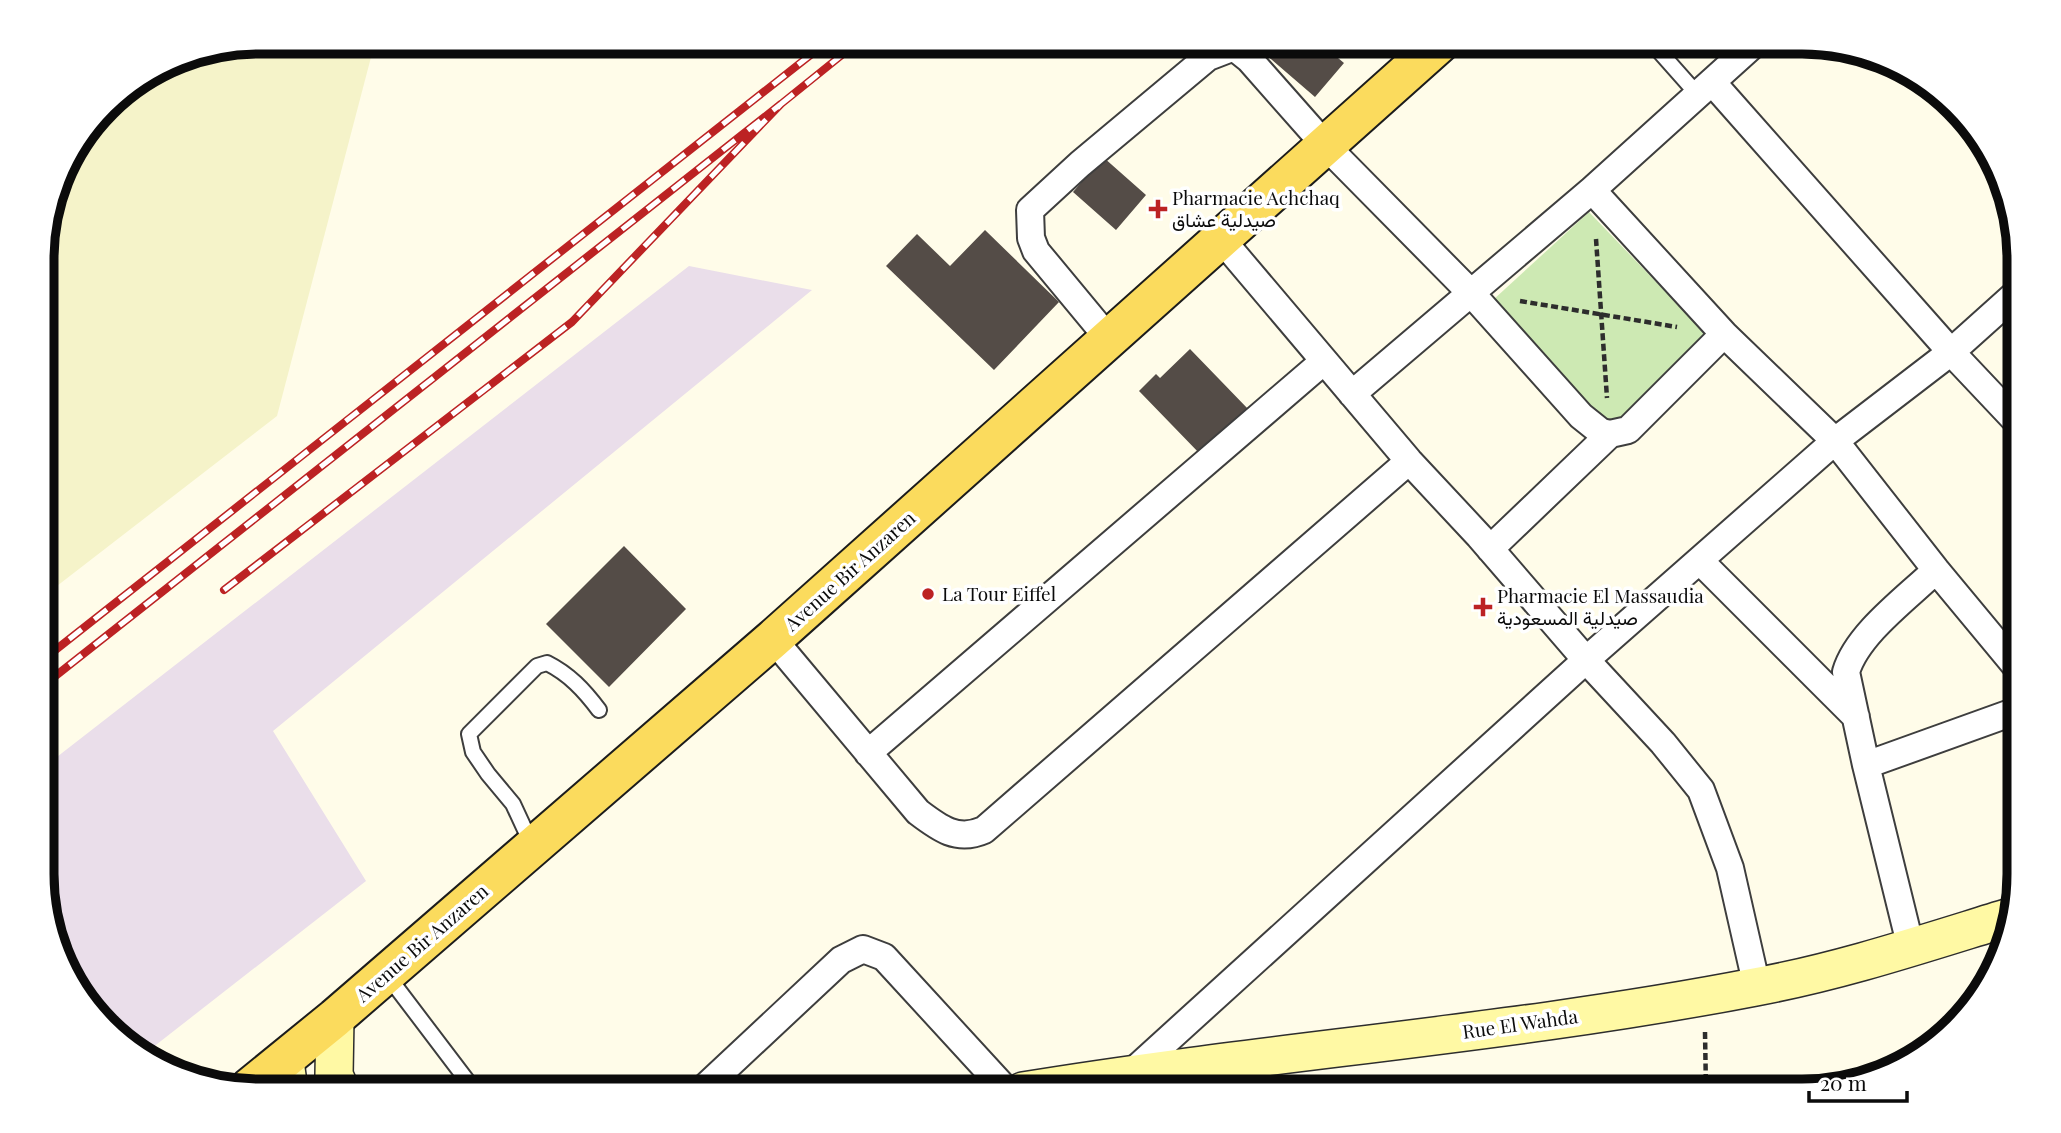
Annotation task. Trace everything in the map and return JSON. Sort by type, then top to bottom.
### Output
[{"type":"main road","name":"Avenue Bir Anzaren","points":[[287,1076],[335,1018],[773,639],[1427,54]]},
{"type":"street","points":[[1109,339],[1036,251],[1031,238],[1030,210],[1080,164],[1208,58],[1217,54]]},
{"type":"street","points":[[1244,54],[1325,145],[1471,293],[1581,416],[1593,428],[1610,434]]},
{"type":"street","points":[[1352,394],[1592,190],[1743,54]]},
{"type":"street","points":[[1705,89],[2007,412]]},
{"type":"street","points":[[1592,190],[1724,334],[1835,442],[2007,657]]},
{"type":"street","points":[[1222,240],[1409,461],[1663,743],[1701,790],[1730,867],[1757,987]]},
{"type":"street","points":[[1130,1074],[1586,660],[1835,442],[1951,352],[2007,300]]},
{"type":"street","points":[[1490,549],[1610,434],[1628,430],[1633,426],[1724,334]]},
{"type":"street","points":[[869,753],[1324,361]]},
{"type":"street","points":[[773,639],[918,812],[946,833],[965,835],[984,831],[1409,461]]},
{"type":"street","points":[[1700,561],[1856,717]]},
{"type":"street","points":[[1911,948],[1846,671],[1850,657],[1861,640],[1936,570]]},
{"type":"street","points":[[1866,765],[2007,714]]},
{"type":"street","name":"Rue El Wahda","points":[[1102,1078],[1393,1042],[1757,987],[1856,965],[2001,920]]},
{"type":"street","points":[[714,1079],[841,960],[863,950],[884,957],[996,1079]]},
{"type":"street","points":[[335,1018],[335,1079]]},
{"type":"lane","points":[[1665,54],[1705,89]]},
{"type":"lane","points":[[533,846],[513,804],[473,752],[469,734],[537,666],[547,663],[560,669],[584,690],[599,710]]},
{"type":"lane","points":[[386,973],[466,1079]]},
{"type":"path","points":[[1592,190],[1610,434]]},
{"type":"path","points":[[1471,293],[1724,334]]},
{"type":"path","points":[[1704,996],[1706,1078]]},
{"type":"shaded area","points":[[246,55],[372,55],[277,416],[54,588],[56,232],[70,181],[89,145],[124,105],[157,82],[193,65]]},
{"type":"shaded area","points":[[689,266],[812,290],[273,731],[366,881],[152,1048],[124,1028],[97,999],[70,952],[61,927],[54,874],[54,759]]},
{"type":"green space","points":[[1589,212],[1706,334],[1623,419],[1609,420],[1596,414],[1493,300]]},
{"type":"building","points":[[1265,54],[1334,54],[1344,63],[1315,97]]},
{"type":"building","points":[[1103,157],[1146,195],[1116,230],[1073,192]]},
{"type":"building","points":[[985,230],[1059,302],[994,370],[886,266],[917,234],[950,266]]},
{"type":"building","points":[[1190,349],[1249,410],[1202,456],[1139,391],[1156,374],[1160,378]]},
{"type":"building","points":[[624,546],[686,609],[609,687],[546,624]]},
{"type":"railway","points":[[54,651],[811,55]]},
{"type":"railway","points":[[781,104],[842,55]]},
{"type":"railway","points":[[54,677],[781,104],[572,322],[224,590]]},
{"type":"place","name":"Pharmacie Achchaq صيدلية عشاق","points":[[1158,209]]},
{"type":"place","name":"La Tour Eiffel","points":[[928,594]]},
{"type":"place","name":"Pharmacie El Massaudia صيدلية المسعودية","points":[[1483,607]]}]
